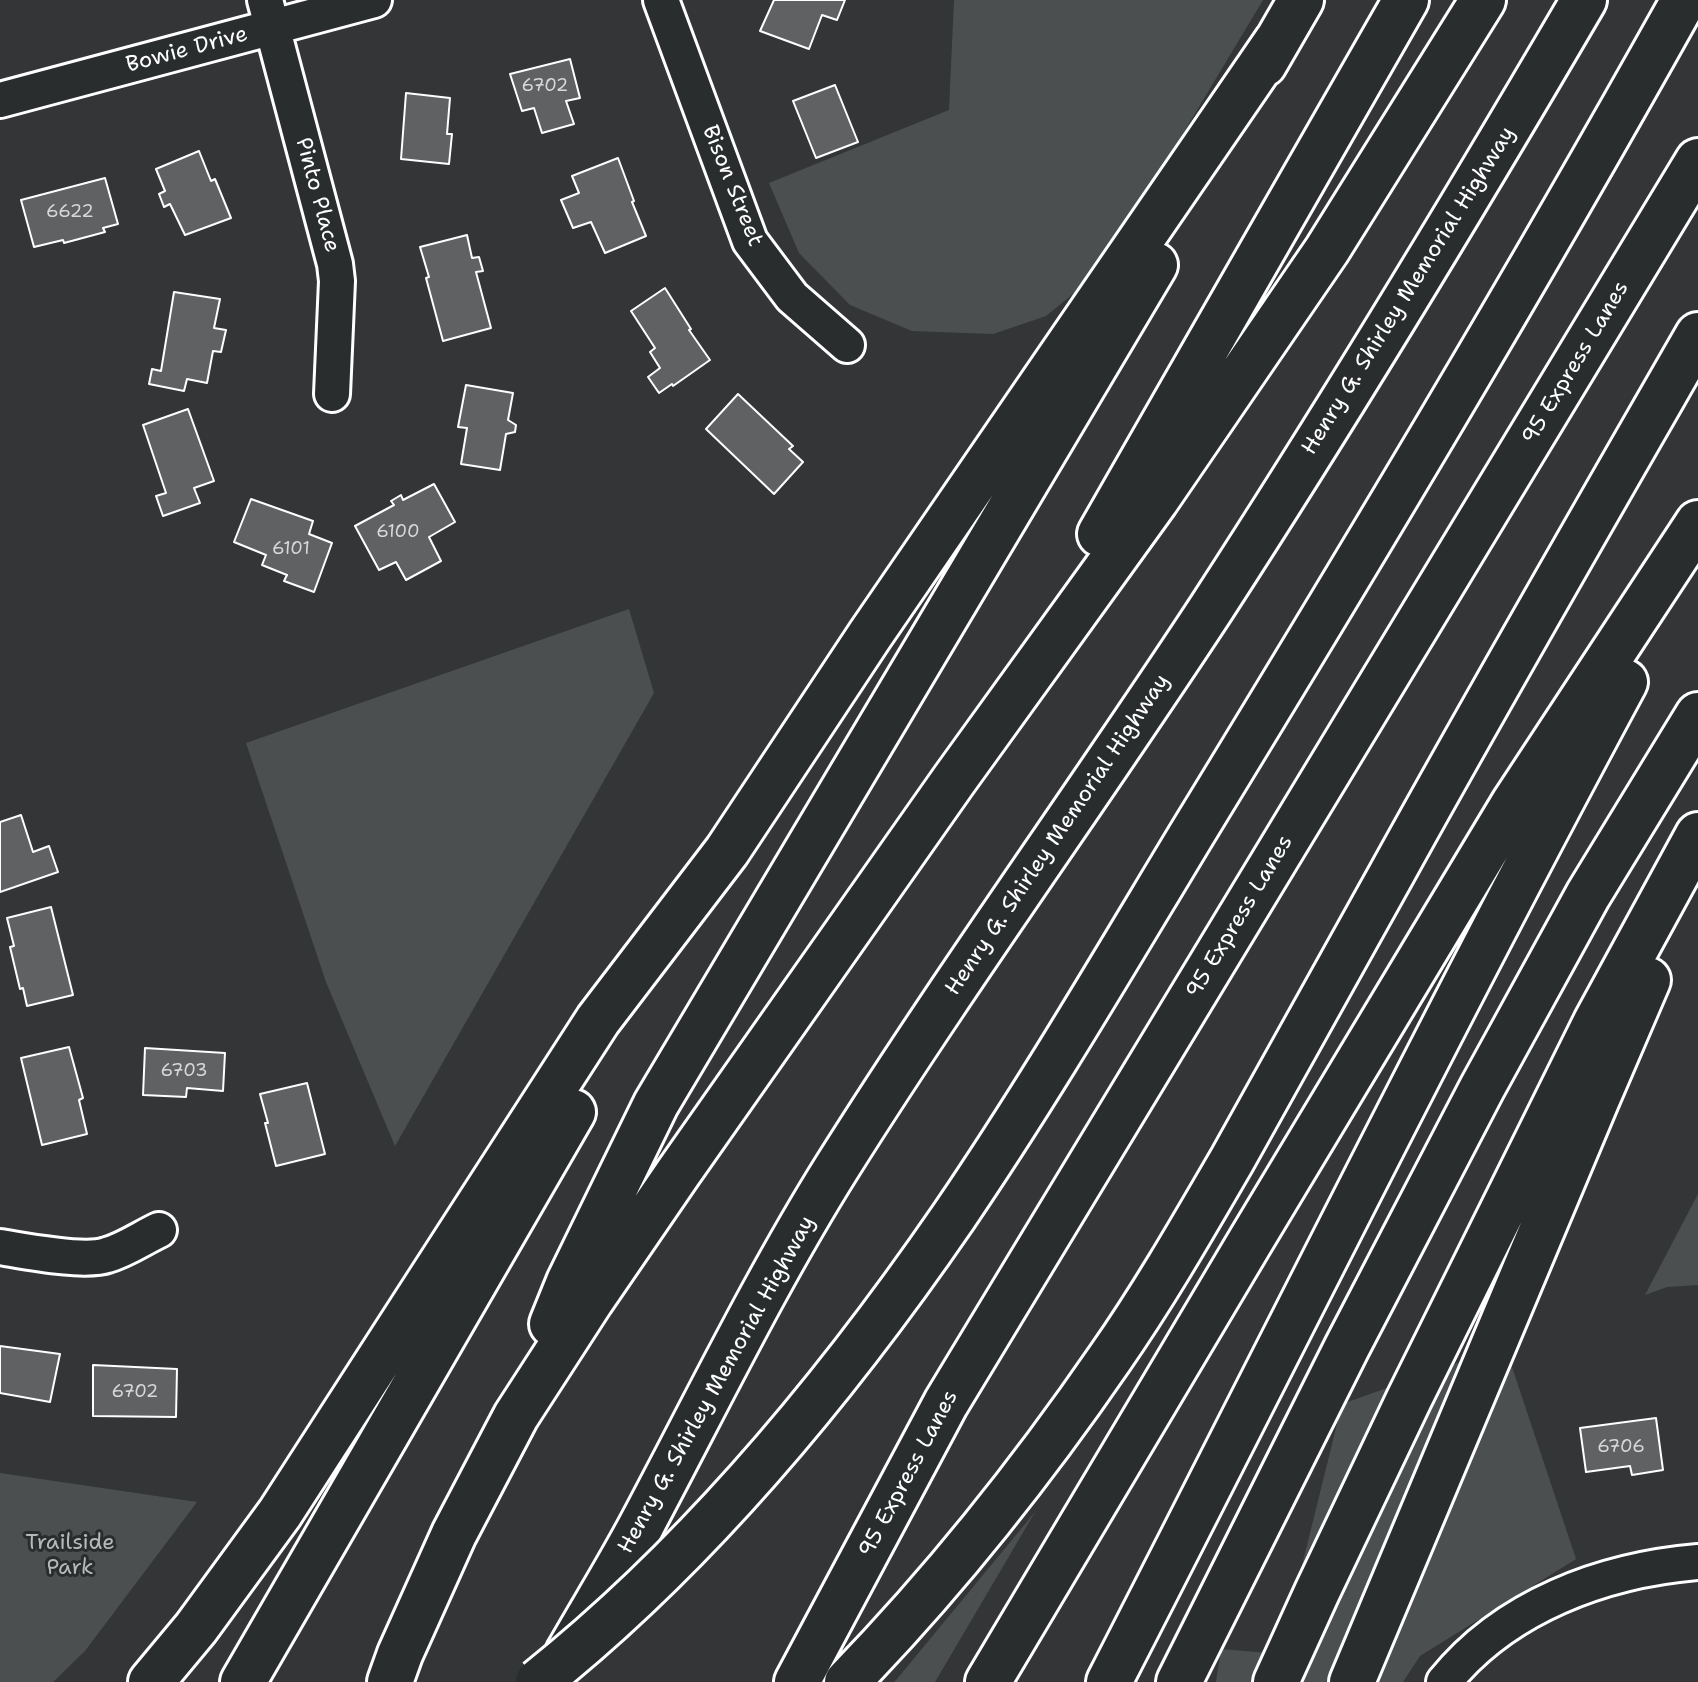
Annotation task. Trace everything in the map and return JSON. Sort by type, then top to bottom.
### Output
[{"type":"highway","points":[[516,1416],[569,1282],[656,1104],[1156,264],[1301,0]]},
{"type":"highway","points":[[954,780],[1128,486],[1406,0]]},
{"type":"highway","points":[[390,1682],[454,1534],[516,1416],[591,1300],[954,780],[1156,500],[1327,250],[1483,0]]},
{"type":"highway","name":"Henry G. Shirley Memorial Highway","points":[[552,1682],[835,1170],[921,1037],[1211,609],[1415,285],[1584,0]]},
{"type":"highway","points":[[538,1682],[680,1554],[763,1463],[841,1370],[954,1217],[1311,640],[1471,371],[1684,0]]},
{"type":"highway","points":[[151,1682],[196,1628],[280,1513],[598,1020],[727,851],[897,596],[1277,41]]},
{"type":"highway","name":"95 Express Lanes","points":[[797,1682],[946,1403],[1698,161]]},
{"type":"highway","points":[[847,1682],[961,1556],[1027,1474],[1112,1356],[1191,1230],[1282,1072],[1494,688],[1698,335]]},
{"type":"highway","points":[[988,1682],[1514,803],[1698,523]]},
{"type":"highway","points":[[1109,1682],[1526,865],[1698,546]]},
{"type":"highway","points":[[1179,1682],[1347,1347],[1482,1088],[1588,895],[1698,715]]},
{"type":"highway","points":[[1276,1682],[1409,1399],[1596,1022],[1698,835]]},
{"type":"highway","points":[[243,1682],[727,851]]},
{"type":"highway","points":[[1352,1682],[1596,1101],[1698,867]]},
{"type":"street","name":"Bowie Drive","points":[[0,100],[269,14],[374,0]]},
{"type":"street","name":"Bison Street","points":[[661,0],[750,241],[792,297],[847,345]]},
{"type":"street","name":"Pinto Place","points":[[269,14],[335,264],[332,394]]},
{"type":"street","points":[[0,1247],[81,1257],[106,1256],[159,1230]]},
{"type":"street","points":[[1444,1682],[1481,1644],[1512,1620],[1552,1599],[1591,1583],[1642,1569],[1698,1562]]},
{"type":"green space","points":[[954,0],[1263,0],[1100,272],[1046,316],[993,334],[912,331],[850,305],[799,253],[769,183],[949,110]]},
{"type":"green space","points":[[629,609],[654,693],[395,1146],[326,982],[246,743]]},
{"type":"green space","points":[[1698,1194],[1698,1285],[1667,1287],[1645,1295]]},
{"type":"green space","points":[[1505,1346],[1576,1559],[1420,1656],[1403,1682],[1216,1682],[1221,1649],[1280,1654],[1342,1404]]},
{"type":"green space","name":"Trailside Park","points":[[0,1473],[197,1502],[85,1651],[53,1682],[0,1682]]},
{"type":"green space","points":[[1035,1512],[935,1682],[894,1682],[897,1679]]},
{"type":"building","points":[[774,0],[845,0],[837,20],[822,15],[809,49],[760,31]]},
{"type":"building","points":[[570,59],[580,98],[566,101],[574,124],[542,133],[534,108],[522,111],[510,74]]},
{"type":"building","points":[[835,85],[858,142],[816,158],[793,101]]},
{"type":"building","points":[[406,93],[450,98],[447,134],[452,134],[449,164],[401,159]]},
{"type":"building","points":[[199,151],[231,218],[185,235],[170,204],[164,207],[159,194],[165,191],[156,169]]},
{"type":"building","points":[[618,158],[646,236],[605,253],[591,222],[573,228],[561,200],[579,193],[572,176]]},
{"type":"building","points":[[105,178],[118,224],[103,228],[105,232],[34,247],[21,200]]},
{"type":"building","points":[[467,235],[472,258],[479,257],[483,271],[476,272],[491,328],[443,341],[420,247]]},
{"type":"building","points":[[665,288],[710,360],[659,393],[648,377],[660,368],[650,352],[655,348],[631,311]]},
{"type":"building","points":[[174,292],[220,299],[214,328],[226,330],[221,352],[213,351],[207,383],[187,379],[184,391],[149,384],[152,369],[161,371]]},
{"type":"building","points":[[466,385],[513,393],[508,420],[516,425],[515,432],[506,434],[500,470],[461,464],[467,428],[458,427]]},
{"type":"building","points":[[738,394],[793,446],[789,449],[803,462],[774,494],[706,429]]},
{"type":"building","points":[[188,409],[214,481],[194,488],[200,503],[163,516],[156,496],[166,493],[143,425]]},
{"type":"building","points":[[434,484],[455,522],[429,537],[441,561],[406,580],[396,562],[379,570],[355,526],[394,505],[391,501],[401,495],[403,500]]},
{"type":"building","points":[[251,499],[313,521],[309,534],[332,543],[314,592],[284,581],[287,575],[262,565],[266,555],[234,542]]},
{"type":"building","points":[[21,815],[33,852],[49,846],[58,872],[0,892],[0,822]]},
{"type":"building","points":[[51,907],[73,995],[27,1006],[10,947],[14,946],[7,918]]},
{"type":"building","points":[[69,1047],[83,1098],[79,1100],[87,1134],[42,1145],[21,1058]]},
{"type":"building","points":[[145,1048],[225,1053],[223,1091],[187,1088],[186,1097],[143,1095]]},
{"type":"building","points":[[307,1083],[325,1154],[276,1166],[260,1094]]},
{"type":"building","points":[[0,1346],[60,1354],[50,1402],[0,1393]]},
{"type":"building","points":[[93,1365],[177,1369],[176,1417],[93,1416]]},
{"type":"building","points":[[1656,1418],[1663,1470],[1632,1475],[1630,1466],[1586,1472],[1580,1428]]}]
